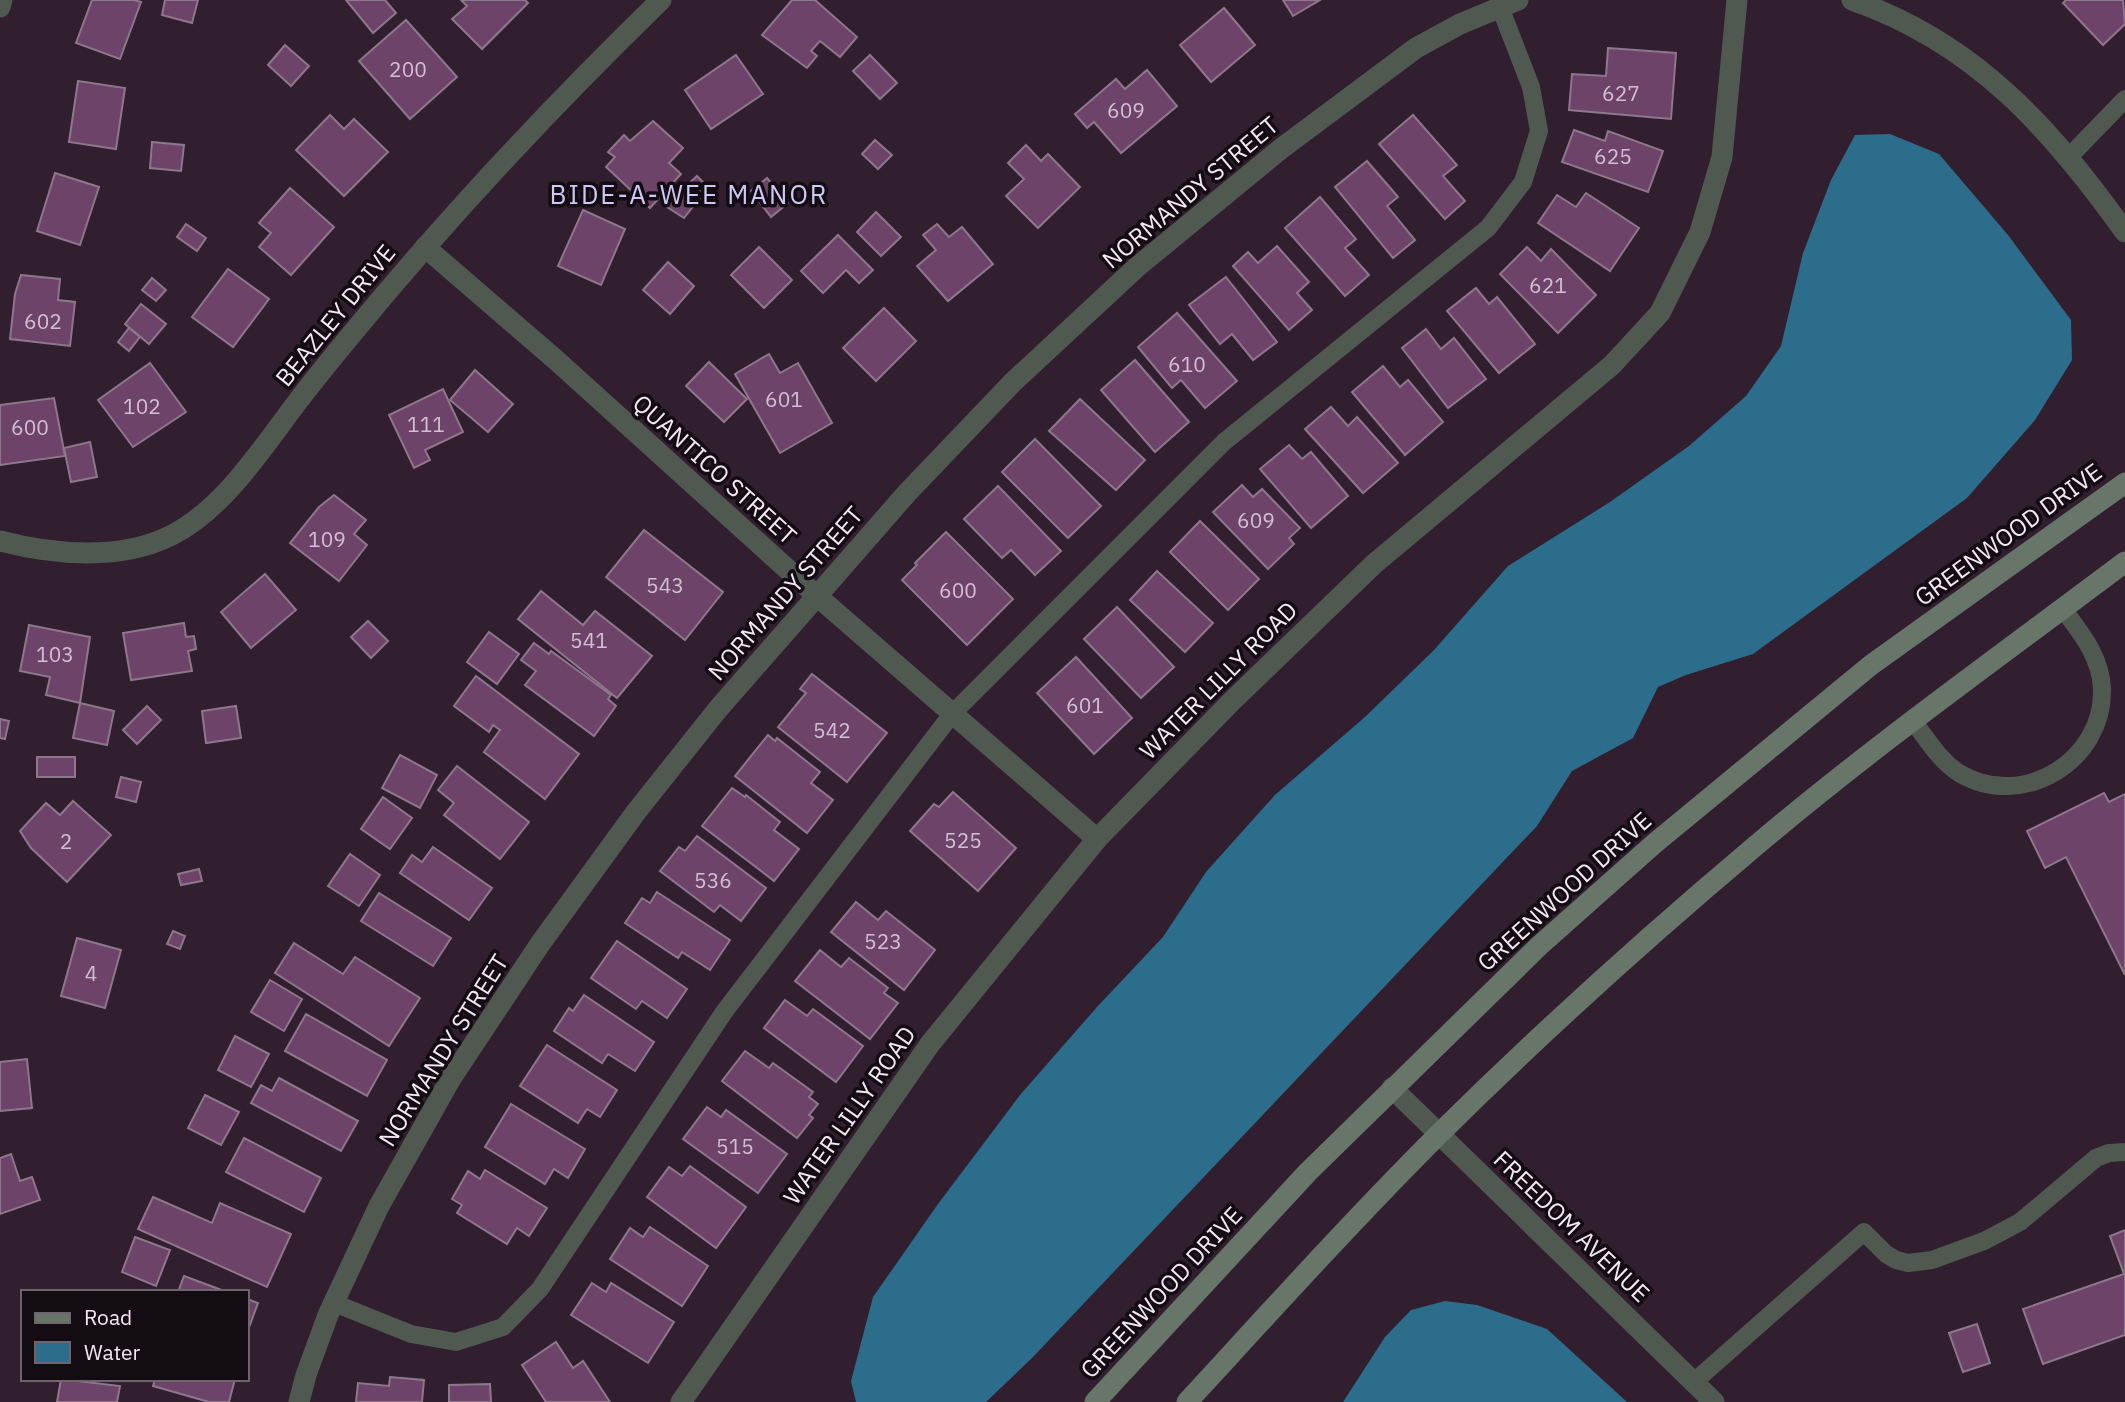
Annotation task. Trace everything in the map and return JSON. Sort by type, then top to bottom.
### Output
[{"type":"street","points":[[0,7],[2,0]]},
{"type":"street","name":"BEAZLEY DRIVE","points":[[0,541],[63,551],[108,552],[137,548],[171,536],[196,520],[248,470],[303,394],[425,247],[584,76],[661,0]]},
{"type":"street","name":"WATER LILLY ROAD","points":[[681,1402],[930,1044],[1097,839],[1231,701],[1374,564],[1612,365],[1660,313],[1700,232],[1722,157],[1737,0]]},
{"type":"street","points":[[1853,0],[1876,8],[1923,32],[1979,68],[2017,101],[2069,157],[2125,232]]},
{"type":"street","name":"NORMANDY STREET","points":[[299,1402],[306,1375],[334,1303],[379,1206],[450,1080],[540,944],[636,812],[719,709],[907,493],[1013,383],[1137,267],[1282,148],[1416,48],[1460,23],[1509,4]]},
{"type":"street","name":"QUANTICO STREET","points":[[425,247],[556,360],[817,596],[1097,839]]},
{"type":"street","name":"GREENWOOD DRIVE","points":[[1095,1402],[1308,1172],[1539,946],[1665,835],[1871,665],[2125,483]]},
{"type":"street","points":[[1187,1402],[1439,1133],[1576,1004],[1754,847],[1913,721],[2125,562]]},
{"type":"street","name":"FREEDOM AVENUE","points":[[1392,1088],[1714,1402]]},
{"type":"lane","points":[[334,1303],[411,1334],[456,1342],[503,1327],[540,1289],[724,1012],[952,714],[1224,442],[1489,228],[1523,181],[1539,131],[1531,87],[1509,4]]},
{"type":"lane","points":[[2069,157],[2125,99]]},
{"type":"lane","points":[[1913,721],[1941,759],[1959,773],[1980,782],[2002,786],[2025,785],[2047,778],[2066,767],[2082,750],[2094,731],[2101,710],[2102,687],[2098,665],[2089,644],[2063,609]]},
{"type":"lane","points":[[1695,1381],[1864,1232],[1896,1260],[1908,1263],[1931,1260],[2008,1229],[2096,1157],[2125,1152]]},
{"type":"water","points":[[1890,134],[1939,154],[2008,235],[2071,320],[2072,360],[2035,420],[1967,498],[1753,654],[1686,675],[1658,687],[1633,738],[1572,771],[1537,826],[1032,1358],[986,1402],[856,1402],[851,1381],[873,1297],[938,1204],[1020,1095],[1163,937],[1206,872],[1275,795],[1366,716],[1434,650],[1508,566],[1610,502],[1689,446],[1746,396],[1781,346],[1803,253],[1831,180],[1855,135]]},
{"type":"water","points":[[1445,1301],[1477,1305],[1547,1329],[1627,1402],[1343,1402],[1385,1337],[1411,1310]]},
{"type":"building","points":[[92,0],[141,2],[120,59],[76,43]]},
{"type":"building","points":[[165,0],[198,0],[192,23],[162,15]]},
{"type":"building","points":[[346,0],[385,0],[396,13],[373,33]]},
{"type":"building","points":[[461,0],[525,0],[528,3],[482,49],[452,19],[467,6]]},
{"type":"building","points":[[792,0],[815,0],[857,37],[840,57],[820,41],[811,51],[817,56],[807,68],[762,35]]},
{"type":"building","points":[[1283,0],[1320,0],[1293,16]]},
{"type":"building","points":[[2066,0],[2123,0],[2125,24],[2103,45],[2063,3]]},
{"type":"building","points":[[1224,8],[1255,45],[1211,82],[1180,45]]},
{"type":"building","points":[[406,20],[457,77],[410,119],[359,61]]},
{"type":"building","points":[[285,45],[309,66],[291,86],[268,65]]},
{"type":"building","points":[[1608,48],[1676,53],[1671,119],[1569,110],[1572,74],[1606,76]]},
{"type":"building","points":[[736,55],[763,94],[711,129],[685,90]]},
{"type":"building","points":[[870,55],[897,83],[880,99],[853,71]]},
{"type":"building","points":[[1147,70],[1177,106],[1121,153],[1094,122],[1087,128],[1075,114],[1116,79],[1125,89]]},
{"type":"building","points":[[78,81],[125,88],[116,149],[69,142]]},
{"type":"building","points":[[330,115],[344,129],[354,119],[388,152],[344,196],[296,150]]},
{"type":"building","points":[[1413,115],[1457,165],[1443,176],[1465,201],[1445,219],[1379,144]]},
{"type":"building","points":[[653,121],[683,148],[669,163],[681,174],[650,208],[606,167],[615,157],[608,152],[624,135],[630,141]]},
{"type":"building","points":[[1574,130],[1605,141],[1608,131],[1663,151],[1648,192],[1562,162]]},
{"type":"building","points":[[875,140],[892,155],[878,169],[862,154]]},
{"type":"building","points":[[152,142],[184,145],[181,171],[150,168]]},
{"type":"building","points":[[1026,145],[1041,161],[1048,154],[1080,187],[1038,228],[1006,196],[1024,179],[1008,163]]},
{"type":"building","points":[[1367,161],[1398,197],[1387,206],[1415,240],[1393,258],[1335,187]]},
{"type":"building","points":[[55,173],[99,187],[80,245],[37,231]]},
{"type":"building","points":[[697,176],[709,188],[695,204],[681,191]]},
{"type":"building","points":[[767,178],[788,203],[771,217],[751,191]]},
{"type":"building","points":[[290,188],[334,227],[291,275],[259,247],[271,233],[259,223]]},
{"type":"building","points":[[681,191],[695,204],[684,218],[667,207]]},
{"type":"building","points":[[1586,193],[1639,228],[1610,271],[1538,223],[1557,195],[1576,207]]},
{"type":"building","points":[[1320,197],[1356,239],[1345,248],[1369,275],[1345,296],[1285,228]]},
{"type":"building","points":[[583,210],[625,229],[601,285],[558,266]]},
{"type":"building","points":[[876,212],[901,237],[881,256],[857,232]]},
{"type":"building","points":[[186,224],[206,238],[197,251],[177,237]]},
{"type":"building","points":[[937,224],[949,237],[962,227],[993,264],[948,301],[917,266],[936,250],[923,235]]},
{"type":"building","points":[[838,235],[873,270],[859,283],[846,270],[823,293],[801,271]]},
{"type":"building","points":[[1277,246],[1309,282],[1297,293],[1312,310],[1289,330],[1233,266],[1248,252],[1258,263]]},
{"type":"building","points":[[759,247],[792,280],[764,308],[731,275]]},
{"type":"building","points":[[1527,247],[1541,261],[1551,249],[1596,295],[1558,333],[1500,274]]},
{"type":"building","points":[[668,262],[694,286],[670,314],[643,290]]},
{"type":"building","points":[[228,269],[269,299],[233,347],[192,317]]},
{"type":"building","points":[[21,275],[60,279],[58,300],[75,302],[70,346],[10,339],[15,294]]},
{"type":"building","points":[[1226,277],[1277,342],[1253,360],[1232,334],[1220,344],[1189,305]]},
{"type":"building","points":[[152,278],[166,290],[156,301],[142,290]]},
{"type":"building","points":[[1476,288],[1489,304],[1497,297],[1535,344],[1499,373],[1447,311]]},
{"type":"building","points":[[141,304],[166,324],[149,344],[125,324]]},
{"type":"building","points":[[884,308],[916,341],[876,381],[843,348]]},
{"type":"building","points":[[1177,313],[1237,381],[1205,408],[1181,380],[1172,388],[1138,347]]},
{"type":"building","points":[[129,328],[140,337],[129,351],[118,342]]},
{"type":"building","points":[[1426,329],[1441,349],[1454,338],[1486,379],[1448,408],[1402,348]]},
{"type":"building","points":[[769,354],[780,373],[798,363],[832,423],[780,453],[735,374]]},
{"type":"building","points":[[1135,360],[1189,422],[1155,452],[1101,390]]},
{"type":"building","points":[[709,362],[747,399],[724,422],[686,386]]},
{"type":"building","points":[[150,363],[186,412],[133,447],[98,400]]},
{"type":"building","points":[[1383,366],[1400,387],[1408,380],[1443,422],[1405,455],[1352,392]]},
{"type":"building","points":[[475,370],[513,404],[488,432],[450,400]]},
{"type":"building","points":[[443,389],[463,432],[425,450],[430,460],[414,468],[389,415]]},
{"type":"building","points":[[54,398],[65,456],[0,465],[0,405]]},
{"type":"building","points":[[1080,399],[1145,460],[1116,490],[1049,431]]},
{"type":"building","points":[[1331,407],[1348,426],[1357,417],[1398,463],[1363,493],[1305,429]]},
{"type":"building","points":[[1035,439],[1101,506],[1068,538],[1002,472]]},
{"type":"building","points":[[90,442],[97,477],[71,482],[64,448]]},
{"type":"building","points":[[1289,445],[1302,459],[1311,452],[1348,496],[1311,528],[1260,469]]},
{"type":"building","points":[[1242,485],[1253,497],[1262,489],[1300,528],[1289,538],[1294,544],[1268,569],[1213,512]]},
{"type":"building","points":[[998,486],[1061,551],[1035,575],[1011,550],[1002,558],[964,519]]},
{"type":"building","points":[[334,495],[366,520],[354,534],[367,545],[339,581],[290,543],[319,507]]},
{"type":"building","points":[[1200,521],[1259,579],[1228,610],[1170,552]]},
{"type":"building","points":[[644,530],[723,592],[685,640],[606,577]]},
{"type":"building","points":[[946,532],[1013,599],[967,645],[902,580]]},
{"type":"building","points":[[1157,571],[1213,623],[1185,652],[1130,600]]},
{"type":"building","points":[[265,574],[296,610],[251,648],[221,612]]},
{"type":"building","points":[[541,591],[583,625],[595,611],[652,656],[617,698],[518,619]]},
{"type":"building","points":[[1117,607],[1174,667],[1141,698],[1084,639]]},
{"type":"building","points":[[368,621],[388,641],[371,658],[351,637]]},
{"type":"building","points":[[184,623],[186,637],[194,636],[196,649],[188,651],[192,671],[131,680],[123,633]]},
{"type":"building","points":[[29,625],[90,637],[80,703],[46,695],[50,677],[20,671]]},
{"type":"building","points":[[489,632],[519,654],[497,684],[467,662]]},
{"type":"building","points":[[534,643],[549,654],[551,651],[611,695],[608,699],[616,706],[594,736],[525,685],[536,671],[521,660]]},
{"type":"building","points":[[1076,657],[1132,718],[1094,754],[1037,693]]},
{"type":"building","points":[[812,674],[887,733],[847,782],[778,727],[806,693],[800,689]]},
{"type":"building","points":[[476,676],[579,754],[545,799],[484,752],[500,730],[493,725],[489,732],[454,706]]},
{"type":"building","points":[[80,703],[114,711],[107,745],[73,738]]},
{"type":"building","points":[[147,706],[161,720],[137,744],[123,730]]},
{"type":"building","points":[[236,706],[241,738],[206,743],[202,711]]},
{"type":"building","points":[[0,719],[9,721],[5,739],[0,738]]},
{"type":"building","points":[[768,735],[775,741],[777,738],[820,772],[811,783],[833,800],[807,833],[735,776]]},
{"type":"building","points":[[400,755],[437,775],[420,808],[382,788]]},
{"type":"building","points":[[37,757],[75,757],[75,777],[37,777]]},
{"type":"building","points":[[457,766],[529,822],[500,859],[444,815],[454,803],[438,790]]},
{"type":"building","points":[[121,777],[141,782],[136,802],[116,797]]},
{"type":"building","points":[[732,788],[745,797],[746,795],[780,822],[774,830],[799,849],[774,881],[702,826]]},
{"type":"building","points":[[953,792],[1016,848],[978,891],[910,831],[934,804],[939,807]]},
{"type":"building","points":[[2104,793],[2109,802],[2125,794],[2125,975],[2066,857],[2045,868],[2027,831]]},
{"type":"building","points":[[383,797],[412,818],[390,849],[361,829]]},
{"type":"building","points":[[73,801],[111,835],[67,882],[31,848],[20,831],[46,803],[60,815]]},
{"type":"building","points":[[697,836],[766,888],[741,921],[720,905],[714,912],[660,871],[679,847],[685,851]]},
{"type":"building","points":[[433,847],[492,888],[469,920],[400,873],[412,855],[422,862]]},
{"type":"building","points":[[350,854],[380,875],[359,906],[328,886]]},
{"type":"building","points":[[199,869],[202,881],[181,885],[178,874]]},
{"type":"building","points":[[657,892],[730,940],[710,970],[682,952],[678,958],[625,923],[642,898],[650,903]]},
{"type":"building","points":[[379,893],[451,938],[433,966],[361,921]]},
{"type":"building","points":[[856,902],[878,920],[886,911],[935,950],[904,990],[831,932]]},
{"type":"building","points":[[173,931],[185,936],[180,949],[167,944]]},
{"type":"building","points":[[77,938],[121,950],[105,1008],[61,996]]},
{"type":"building","points":[[617,941],[687,989],[667,1018],[642,1001],[636,1009],[591,978]]},
{"type":"building","points":[[294,943],[343,974],[355,957],[420,998],[389,1046],[275,973]]},
{"type":"building","points":[[820,950],[841,967],[849,958],[888,988],[884,993],[898,1003],[870,1039],[795,981]]},
{"type":"building","points":[[270,980],[302,999],[284,1031],[251,1012]]},
{"type":"building","points":[[584,995],[654,1042],[635,1071],[608,1054],[602,1063],[554,1031],[569,1008],[573,1011]]},
{"type":"building","points":[[785,1000],[807,1016],[813,1009],[863,1046],[836,1082],[764,1028]]},
{"type":"building","points":[[306,1014],[387,1060],[367,1096],[285,1051]]},
{"type":"building","points":[[235,1036],[269,1054],[251,1087],[218,1070]]},
{"type":"building","points":[[547,1045],[617,1090],[600,1117],[587,1109],[578,1123],[520,1086]]},
{"type":"building","points":[[745,1051],[769,1068],[773,1063],[813,1092],[809,1097],[818,1104],[809,1115],[813,1118],[797,1138],[722,1081]]},
{"type":"building","points":[[27,1059],[32,1108],[0,1111],[0,1062]]},
{"type":"building","points":[[279,1078],[358,1121],[341,1151],[251,1103],[261,1085],[272,1091]]},
{"type":"building","points":[[205,1095],[239,1112],[221,1145],[188,1128]]},
{"type":"building","points":[[511,1104],[585,1149],[568,1178],[554,1169],[545,1184],[485,1147]]},
{"type":"building","points":[[707,1107],[721,1117],[726,1110],[787,1154],[758,1193],[683,1139]]},
{"type":"building","points":[[244,1138],[321,1178],[304,1212],[226,1172]]},
{"type":"building","points":[[11,1154],[20,1181],[32,1177],[40,1200],[0,1214],[0,1158]]},
{"type":"building","points":[[690,1166],[746,1207],[716,1248],[647,1197],[669,1167],[682,1176]]},
{"type":"building","points":[[485,1170],[547,1208],[529,1236],[517,1228],[507,1244],[457,1213],[462,1205],[452,1199],[468,1171],[480,1179]]},
{"type":"building","points":[[153,1197],[212,1223],[220,1203],[291,1234],[267,1287],[138,1229]]},
{"type":"building","points":[[650,1227],[708,1266],[682,1306],[610,1259],[630,1228],[643,1237]]},
{"type":"building","points":[[2125,1230],[2125,1335],[2043,1364],[2023,1309],[2124,1274],[2110,1236]]},
{"type":"building","points":[[135,1237],[170,1250],[156,1286],[122,1272]]},
{"type":"building","points":[[184,1276],[222,1290],[179,1290]]},
{"type":"building","points":[[592,1283],[606,1292],[611,1283],[674,1322],[648,1363],[571,1315]]},
{"type":"building","points":[[248,1299],[258,1303],[248,1330]]},
{"type":"building","points":[[1977,1324],[1990,1363],[1963,1372],[1949,1333]]},
{"type":"building","points":[[556,1342],[573,1368],[583,1361],[610,1402],[546,1402],[522,1365]]},
{"type":"building","points":[[390,1377],[424,1380],[422,1402],[356,1402],[358,1383],[389,1386]]},
{"type":"building","points":[[61,1381],[120,1386],[117,1402],[57,1402]]},
{"type":"building","points":[[154,1381],[234,1381],[229,1402],[209,1402],[153,1386]]},
{"type":"building","points":[[490,1384],[491,1402],[449,1402],[449,1385]]},
{"type":"district","name":"BIDE-A-WEE MANOR","points":[[689,194]]}]
